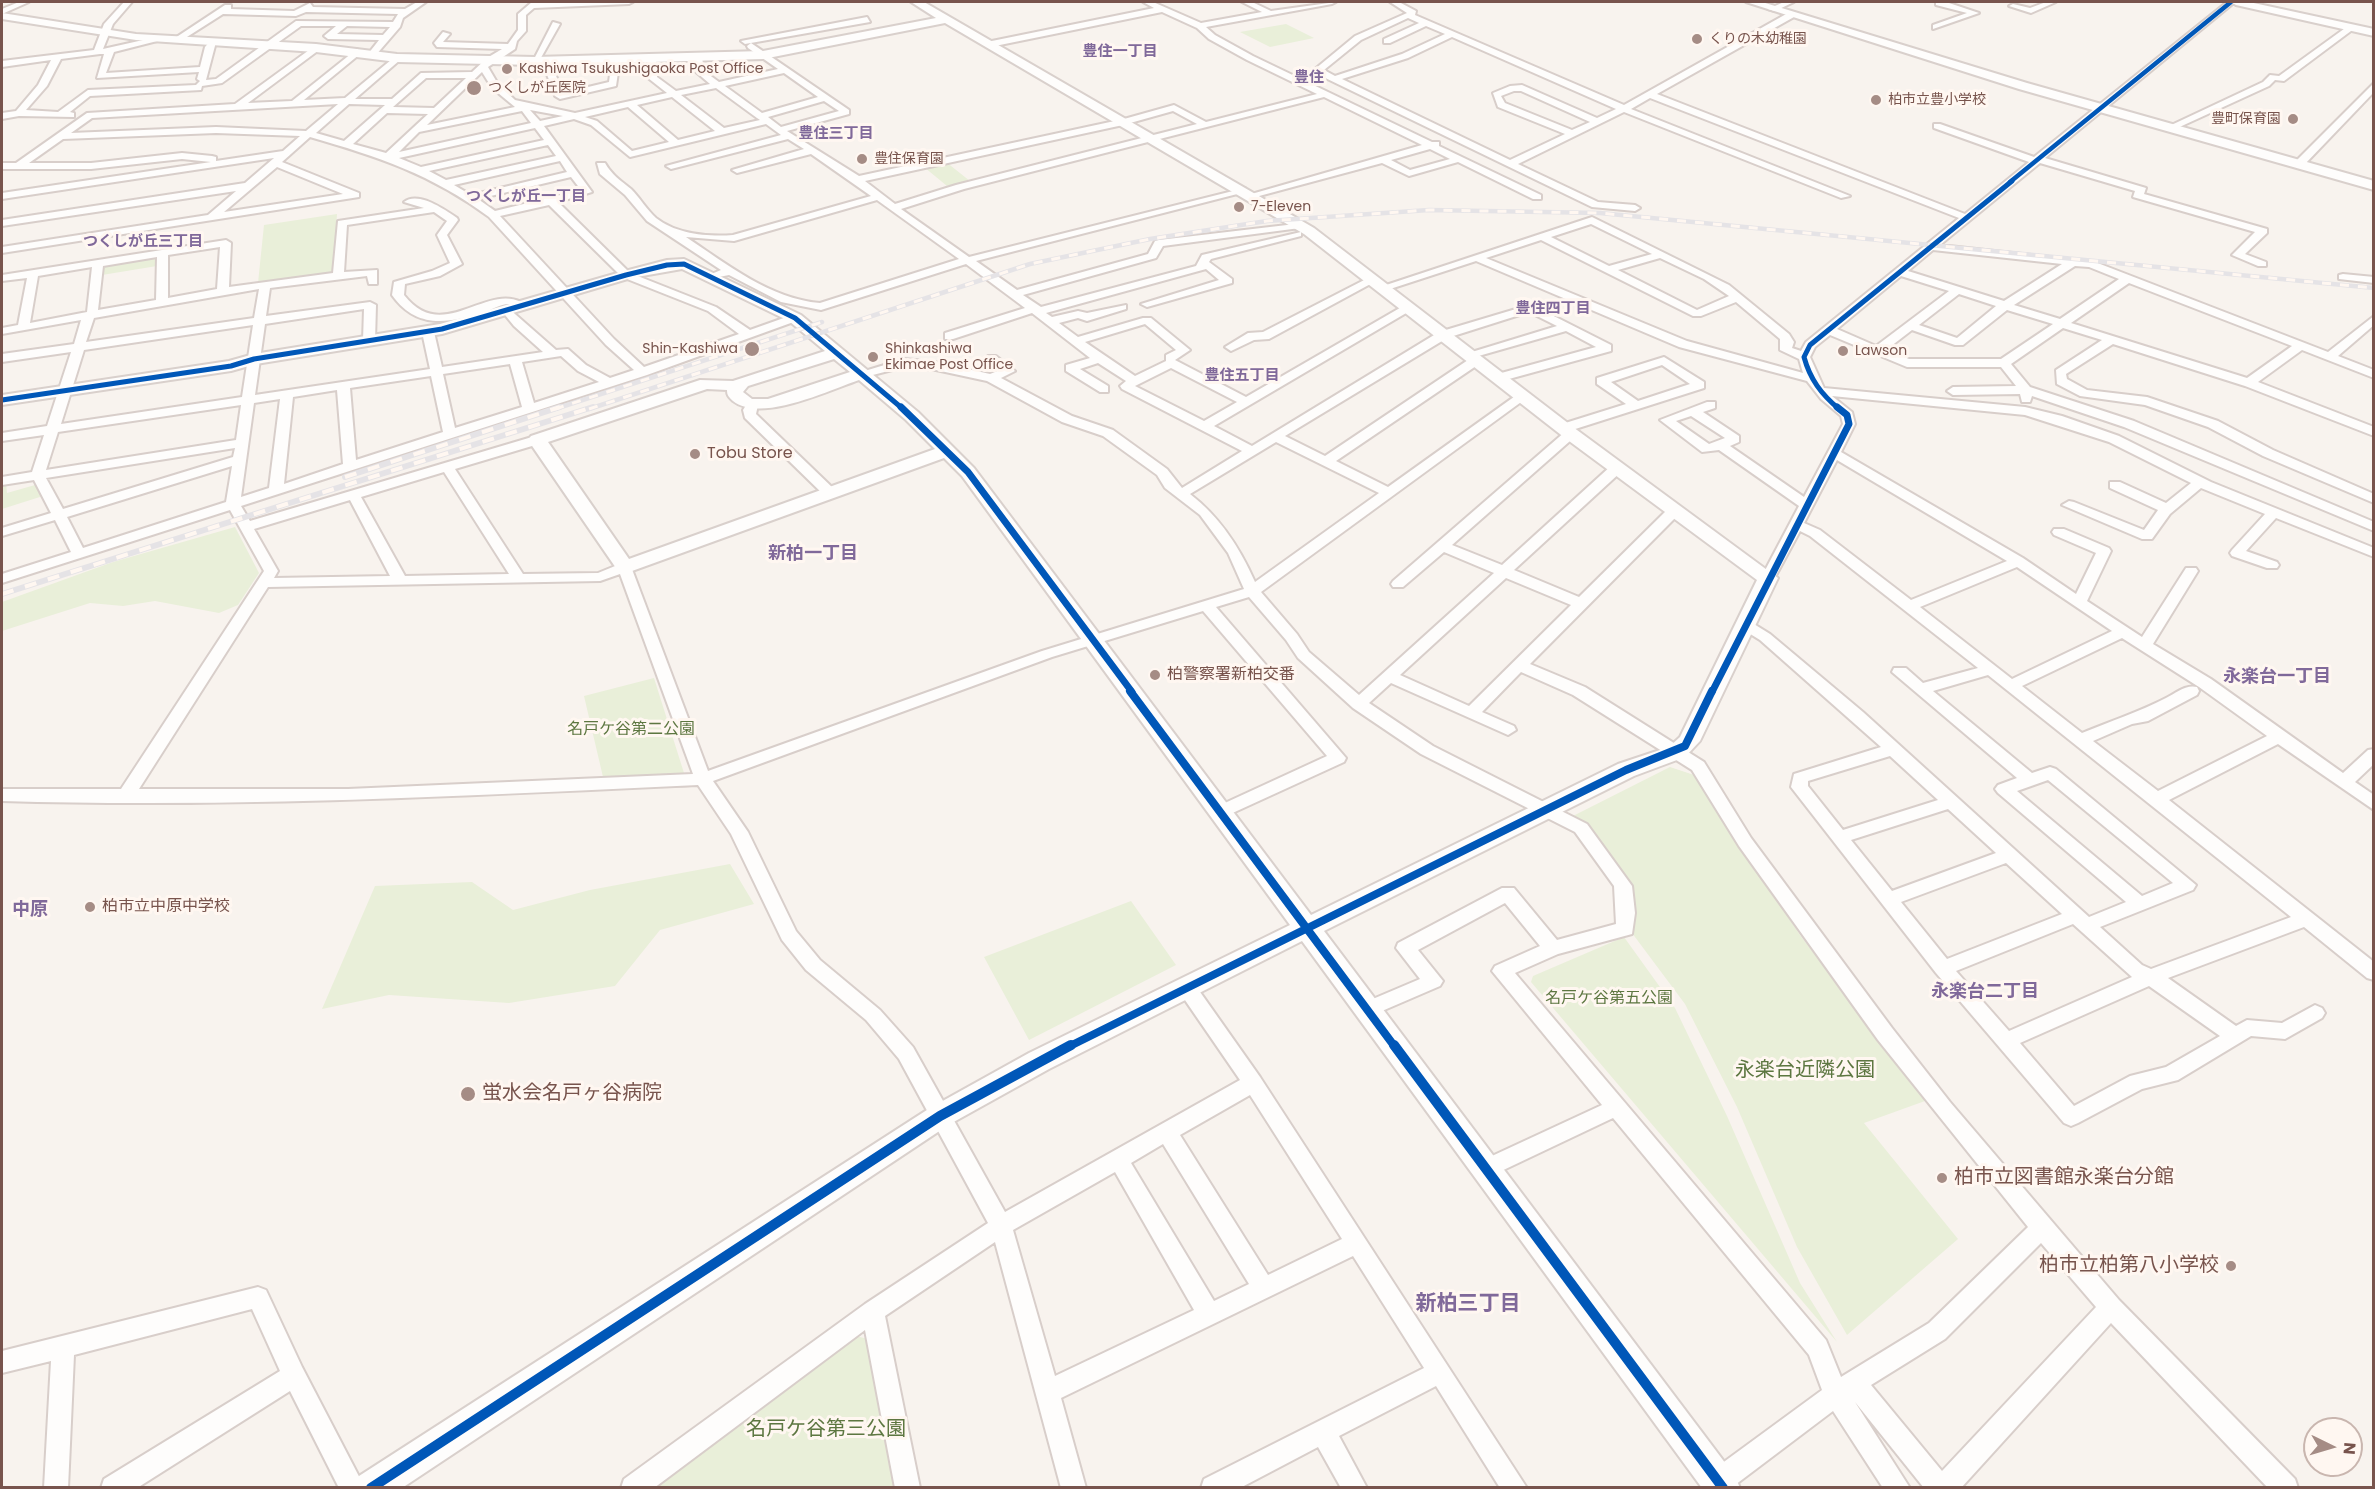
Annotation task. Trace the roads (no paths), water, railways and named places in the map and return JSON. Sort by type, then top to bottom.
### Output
[{"type":"street","points":[[2,14],[24,2]]},
{"type":"street","points":[[98,52],[103,32],[111,18],[128,2]]},
{"type":"street","points":[[176,40],[237,2]]},
{"type":"street","points":[[220,11],[296,14],[316,2]]},
{"type":"street","points":[[343,10],[356,2]]},
{"type":"street","points":[[372,54],[397,25],[399,17],[423,2]]},
{"type":"street","points":[[388,157],[486,64],[512,47],[513,40],[522,31],[522,14],[533,4],[629,2]]},
{"type":"street","points":[[917,2],[1305,228],[1522,397],[1768,578]]},
{"type":"street","points":[[1147,2],[1200,26],[1212,37],[1250,58],[1537,197]]},
{"type":"street","points":[[1246,2],[1270,13]]},
{"type":"street","points":[[1295,2],[1306,6]]},
{"type":"street","points":[[1200,26],[1332,2]]},
{"type":"street","points":[[1394,2],[1413,13],[1358,38],[1318,71],[1454,139],[1596,205],[1635,208]]},
{"type":"street","points":[[1752,2],[2099,109],[2300,163],[2373,186]]},
{"type":"street","points":[[1772,9],[1790,2]]},
{"type":"street","points":[[1936,27],[1975,13],[1939,3],[1942,2]]},
{"type":"street","points":[[2013,6],[2031,11],[2052,2]]},
{"type":"street","points":[[371,1488],[940,1116],[1039,1061],[1544,810],[1626,770],[1677,752],[1689,741],[1744,624],[1832,452],[1849,424],[1847,415],[1809,378],[1804,357],[1810,345],[2231,2]]},
{"type":"street","points":[[2236,2],[2373,33]]},
{"type":"street","points":[[304,9],[406,12]]},
{"type":"street","points":[[990,44],[1164,9]]},
{"type":"street","points":[[2,14],[103,32],[161,39],[316,48],[397,58],[486,64],[763,55],[947,19]]},
{"type":"street","points":[[1384,160],[1409,173],[1461,160],[1507,163],[1624,109],[1791,15]]},
{"type":"street","points":[[1410,16],[1624,109],[1845,196]]},
{"type":"street","points":[[671,166],[785,133],[846,112],[746,41],[867,20]]},
{"type":"street","points":[[206,21],[228,22]]},
{"type":"street","points":[[60,115],[88,93],[199,86],[219,81],[299,22],[397,25]]},
{"type":"street","points":[[1387,41],[1426,23]]},
{"type":"street","points":[[345,24],[328,36],[386,38]]},
{"type":"street","points":[[540,61],[556,24]]},
{"type":"street","points":[[822,28],[838,41]]},
{"type":"street","points":[[2170,128],[2266,84],[2274,77],[2281,79],[2351,28]]},
{"type":"street","points":[[446,34],[438,43],[440,45],[512,47]]},
{"type":"street","points":[[1333,79],[1406,56],[1452,34]]},
{"type":"street","points":[[2,64],[110,51],[161,39]]},
{"type":"street","points":[[173,110],[199,86],[205,69],[204,58],[212,42]]},
{"type":"street","points":[[216,130],[240,107],[316,48]]},
{"type":"street","points":[[110,51],[100,76],[205,69]]},
{"type":"street","points":[[294,105],[357,52]]},
{"type":"street","points":[[698,57],[700,72],[764,119],[837,165],[965,261],[1053,321],[1099,359],[1134,381]]},
{"type":"street","points":[[19,113],[42,86],[57,58]]},
{"type":"street","points":[[211,218],[397,58]]},
{"type":"street","points":[[652,58],[651,76],[723,132]]},
{"type":"street","points":[[540,61],[560,96],[613,84],[616,59]]},
{"type":"street","points":[[486,64],[495,86],[521,106],[587,192],[493,215]]},
{"type":"street","points":[[388,157],[538,126],[785,70]]},
{"type":"street","points":[[347,144],[424,75],[474,75]]},
{"type":"street","points":[[2300,163],[2373,86]]},
{"type":"street","points":[[1573,134],[1501,105],[1497,95],[1513,88],[1522,88],[1598,122]]},
{"type":"street","points":[[892,208],[960,187],[1155,140],[1327,94]]},
{"type":"street","points":[[1647,94],[1967,218]]},
{"type":"street","points":[[417,130],[521,106],[558,111],[594,123],[630,154],[723,132],[826,97]]},
{"type":"street","points":[[2,116],[19,113],[90,115],[347,101],[394,102]]},
{"type":"street","points":[[631,105],[676,143]]},
{"type":"street","points":[[856,180],[1174,108],[1207,126]]},
{"type":"street","points":[[385,110],[436,111]]},
{"type":"street","points":[[18,166],[90,115]]},
{"type":"street","points":[[1937,126],[2037,160],[2142,190],[2137,195],[2263,231],[2237,255],[2262,264]]},
{"type":"street","points":[[61,136],[216,130],[309,134],[388,157],[420,170],[470,198],[493,215],[610,342],[643,372]]},
{"type":"street","points":[[127,162],[164,132]]},
{"type":"street","points":[[601,165],[604,172],[629,193],[651,219],[730,271],[762,289],[806,307],[821,307],[965,261],[1384,160],[1454,139]]},
{"type":"street","points":[[420,170],[550,142]]},
{"type":"street","points":[[737,170],[813,150]]},
{"type":"street","points":[[2,250],[91,210],[224,164],[284,154]]},
{"type":"street","points":[[2,166],[91,166],[182,156],[207,158],[224,164]]},
{"type":"street","points":[[443,184],[562,158]]},
{"type":"street","points":[[2,196],[91,210],[211,218],[355,195],[274,162]]},
{"type":"street","points":[[470,198],[573,174]]},
{"type":"street","points":[[2,223],[247,186]]},
{"type":"street","points":[[672,233],[688,233],[714,240],[734,238],[878,197]]},
{"type":"street","points":[[409,201],[424,202],[453,220],[442,235],[456,264],[436,274],[400,282],[398,295],[402,302],[422,316],[445,318],[509,300],[518,324],[553,354]]},
{"type":"street","points":[[551,201],[626,275],[712,309],[749,335]]},
{"type":"street","points":[[338,276],[342,223],[438,210]]},
{"type":"street","points":[[1231,347],[1252,336],[1265,336],[1378,284],[1477,258],[1592,220],[1708,277],[1785,337],[1788,342],[1786,350],[1804,357]]},
{"type":"street","points":[[949,336],[1038,310],[1201,268],[1206,258],[1305,228]]},
{"type":"street","points":[[1015,294],[1152,256],[1159,243],[1305,228]]},
{"type":"street","points":[[1543,237],[1697,314],[1735,297]]},
{"type":"street","points":[[2,278],[226,243],[223,292]]},
{"type":"street","points":[[1930,247],[2091,264],[2373,374]]},
{"type":"street","points":[[162,303],[163,252]]},
{"type":"street","points":[[2,393],[231,366],[254,359],[428,332],[564,291],[667,265],[684,264],[705,253]]},
{"type":"street","points":[[1606,270],[1662,254]]},
{"type":"street","points":[[1477,258],[1683,344],[1809,378]]},
{"type":"street","points":[[79,554],[38,475],[91,315],[98,262]]},
{"type":"street","points":[[1147,304],[1228,281],[1204,262]]},
{"type":"street","points":[[1910,326],[1959,342],[2004,306],[2073,262]]},
{"type":"street","points":[[684,264],[795,318],[912,416],[980,487],[1486,1168],[1717,1486],[1845,1388],[1936,1331],[2042,1228]]},
{"type":"street","points":[[713,277],[730,271]]},
{"type":"street","points":[[2,330],[265,284],[373,272],[369,341]]},
{"type":"street","points":[[1899,272],[2249,383],[2373,432]]},
{"type":"street","points":[[23,327],[33,273]]},
{"type":"street","points":[[2343,277],[2373,280]]},
{"type":"street","points":[[1828,330],[1906,363],[2004,363],[2128,278]]},
{"type":"street","points":[[328,288],[373,282]]},
{"type":"street","points":[[125,797],[271,571],[233,504],[265,284]]},
{"type":"street","points":[[1877,351],[1956,291]]},
{"type":"street","points":[[2,358],[370,305]]},
{"type":"street","points":[[1204,426],[1409,307]]},
{"type":"street","points":[[1053,321],[1078,314],[1087,317],[1122,308]]},
{"type":"street","points":[[1181,494],[1443,335],[1530,308],[1607,348],[1498,378]]},
{"type":"street","points":[[2,579],[643,372],[795,318]]},
{"type":"street","points":[[2330,357],[2373,319]]},
{"type":"street","points":[[1053,338],[1072,337],[1147,320],[1184,350],[1170,358]]},
{"type":"street","points":[[1327,461],[1472,358],[1568,327]]},
{"type":"street","points":[[428,332],[450,434]]},
{"type":"street","points":[[2112,339],[2060,373],[2061,381],[2084,393],[2147,401],[2213,424],[2268,453],[2373,500]]},
{"type":"street","points":[[2249,383],[2301,345]]},
{"type":"street","points":[[2,437],[564,352],[582,368],[609,383]]},
{"type":"street","points":[[246,526],[537,440],[706,384],[736,386],[836,353]]},
{"type":"street","points":[[1099,359],[1070,368],[1104,389]]},
{"type":"street","points":[[515,360],[529,408]]},
{"type":"street","points":[[991,378],[1009,371],[992,360]]},
{"type":"street","points":[[1398,584],[1568,431],[1636,405],[1646,401],[1700,384],[1664,361],[1601,381],[1636,405]]},
{"type":"street","points":[[736,386],[734,393],[737,397],[752,405],[769,404],[861,374],[904,363],[936,366],[991,378],[1067,419],[1108,433],[1162,472],[1170,485],[1205,512],[1235,553],[1252,591],[1293,637],[1303,655],[1359,704],[1427,750],[1581,828],[1623,885],[1625,929],[1553,948],[1502,971],[1818,1348],[1845,1388],[1898,1488]]},
{"type":"street","points":[[1247,402],[1171,363],[1126,386],[1252,451]]},
{"type":"street","points":[[2004,363],[2026,390],[2025,411]]},
{"type":"street","points":[[343,385],[350,466]]},
{"type":"street","points":[[2,400],[67,387]]},
{"type":"street","points":[[1953,391],[2026,390],[2157,434],[2373,527]]},
{"type":"street","points":[[1820,391],[2025,411],[2057,419],[2114,439],[2200,482],[2373,553]]},
{"type":"street","points":[[276,490],[287,394]]},
{"type":"street","points":[[2,795],[125,797],[348,795],[703,779],[1047,654],[1252,591],[1522,397]]},
{"type":"street","points":[[752,405],[749,410],[750,415],[830,493]]},
{"type":"street","points":[[1693,411],[1734,439],[1707,449],[1666,420],[1693,411],[1711,405]]},
{"type":"street","points":[[1276,437],[1390,493]]},
{"type":"street","points":[[537,440],[626,567],[703,779],[739,832],[789,935],[813,965],[873,1015],[906,1053],[1001,1226],[1074,1488]]},
{"type":"street","points":[[2,481],[242,443]]},
{"type":"street","points":[[1720,445],[1805,504]]},
{"type":"street","points":[[265,583],[600,577],[948,451]]},
{"type":"street","points":[[1832,452],[2018,561],[2122,632],[2205,683],[2373,804]]},
{"type":"street","points":[[2,532],[240,459]]},
{"type":"street","points":[[447,466],[519,579]]},
{"type":"street","points":[[1359,704],[1617,468]]},
{"type":"street","points":[[2069,505],[2147,536],[2167,509],[2200,482]]},
{"type":"street","points":[[2115,485],[2167,509]]},
{"type":"street","points":[[353,494],[400,581]]},
{"type":"street","points":[[1471,713],[1674,510]]},
{"type":"street","points":[[2272,565],[2237,553],[2273,513]]},
{"type":"street","points":[[1796,524],[1815,532],[2012,685],[2373,973]]},
{"type":"street","points":[[2059,532],[2104,551],[2079,603]]},
{"type":"street","points":[[1442,546],[1580,603]]},
{"type":"street","points":[[1910,606],[2018,561]]},
{"type":"street","points":[[2144,645],[2191,571]]},
{"type":"street","points":[[1206,605],[1338,758],[1220,812]]},
{"type":"street","points":[[1744,624],[1810,675],[2135,970],[2236,1037]]},
{"type":"street","points":[[2012,685],[2122,632]]},
{"type":"street","points":[[1519,665],[1579,691],[1698,766],[1745,842],[1885,1034],[1943,1108],[2002,1175],[2042,1228],[2110,1307],[2286,1488]]},
{"type":"street","points":[[1921,689],[1991,669]]},
{"type":"street","points":[[1900,672],[2030,780]]},
{"type":"street","points":[[1388,676],[1508,730]]},
{"type":"street","points":[[2080,740],[2129,718],[2142,717],[2192,691]]},
{"type":"street","points":[[2157,799],[2280,736]]},
{"type":"street","points":[[1893,749],[1800,778],[1799,787],[1942,968],[2071,1117],[2138,1082],[2170,1074],[2236,1037],[2247,1028],[2285,1030],[2315,1013]]},
{"type":"street","points":[[2344,782],[2373,754]]},
{"type":"street","points":[[1942,968],[2081,921],[2140,904],[2187,885],[2050,773],[2004,789],[2140,904]]},
{"type":"street","points":[[1839,837],[1951,802]]},
{"type":"street","points":[[1888,900],[2009,855]]},
{"type":"street","points":[[1368,1009],[1433,981],[1405,948],[1508,893],[1553,948]]},
{"type":"street","points":[[2005,1041],[2150,978],[2305,919]]},
{"type":"street","points":[[1186,987],[1253,1083],[1355,1244],[1515,1488]]},
{"type":"street","points":[[633,1488],[873,1311],[1001,1226],[1253,1083]]},
{"type":"street","points":[[1486,1168],[1615,1108]]},
{"type":"street","points":[[1167,1132],[1263,1288]]},
{"type":"street","points":[[1118,1160],[1209,1314]]},
{"type":"street","points":[[1047,1392],[1355,1244]]},
{"type":"street","points":[[2,1362],[258,1297],[294,1375],[353,1488]]},
{"type":"street","points":[[1845,1388],[1942,1488],[2110,1307]]},
{"type":"street","points":[[873,1311],[908,1488]]},
{"type":"street","points":[[56,1488],[63,1348]]},
{"type":"street","points":[[1213,1488],[1439,1372]]},
{"type":"street","points":[[113,1488],[294,1375]]},
{"type":"street","points":[[1323,1432],[1355,1488]]},
{"type":"railway","points":[[589,409],[1030,264],[1150,239],[1267,221],[1429,210],[1600,213],[2374,288]]},
{"type":"railway","points":[[555,409],[822,322]]},
{"type":"railway","points":[[345,477],[560,407]]},
{"type":"railway","points":[[2,594],[593,407]]},
{"type":"place","name":"くりの木幼稚園","points":[[1697,39]]},
{"type":"place","name":"Kashiwa Tsukushigaoka Post Office","points":[[507,69]]},
{"type":"place","name":"つくしが丘医院","points":[[474,88]]},
{"type":"place","name":"柏市立豊小学校","points":[[1876,100]]},
{"type":"place","name":"豊町保育園","points":[[2293,119]]},
{"type":"place","name":"豊住保育園","points":[[862,159]]},
{"type":"place","name":"7-Eleven","points":[[1239,207]]},
{"type":"place","name":"Shin-Kashiwa","points":[[752,349]]},
{"type":"place","name":"Lawson","points":[[1843,351]]},
{"type":"place","name":"Shinkashiwa Ekimae Post Office","points":[[873,357]]},
{"type":"place","name":"Tobu Store","points":[[695,454]]},
{"type":"place","name":"柏警察署新柏交番","points":[[1155,675]]},
{"type":"place","name":"柏市立中原中学校","points":[[90,907]]},
{"type":"place","name":"蛍水会名戸ヶ谷病院","points":[[468,1094]]},
{"type":"place","name":"柏市立図書館永楽台分館","points":[[1942,1178]]},
{"type":"place","name":"柏市立柏第八小学校","points":[[2231,1266]]},
{"type":"district","name":"豊住一丁目","points":[[1120,52]]},
{"type":"district","name":"豊住","points":[[1309,78]]},
{"type":"district","name":"豊住三丁目","points":[[836,134]]},
{"type":"district","name":"つくしが丘一丁目","points":[[526,197]]},
{"type":"district","name":"つくしが丘三丁目","points":[[143,242]]},
{"type":"district","name":"豊住四丁目","points":[[1553,309]]},
{"type":"district","name":"豊住五丁目","points":[[1242,376]]},
{"type":"district","name":"新柏一丁目","points":[[813,554]]},
{"type":"district","name":"永楽台一丁目","points":[[2277,677]]},
{"type":"district","name":"中原","points":[[30,910]]},
{"type":"district","name":"永楽台二丁目","points":[[1985,992]]},
{"type":"district","name":"新柏三丁目","points":[[1468,1305]]},
{"type":"park label","name":"名戸ケ谷第二公園","points":[[631,730]]},
{"type":"park label","name":"名戸ケ谷第五公園","points":[[1609,999]]},
{"type":"park label","name":"永楽台近隣公園","points":[[1805,1071]]},
{"type":"park label","name":"名戸ケ谷第三公園","points":[[826,1430]]}]
